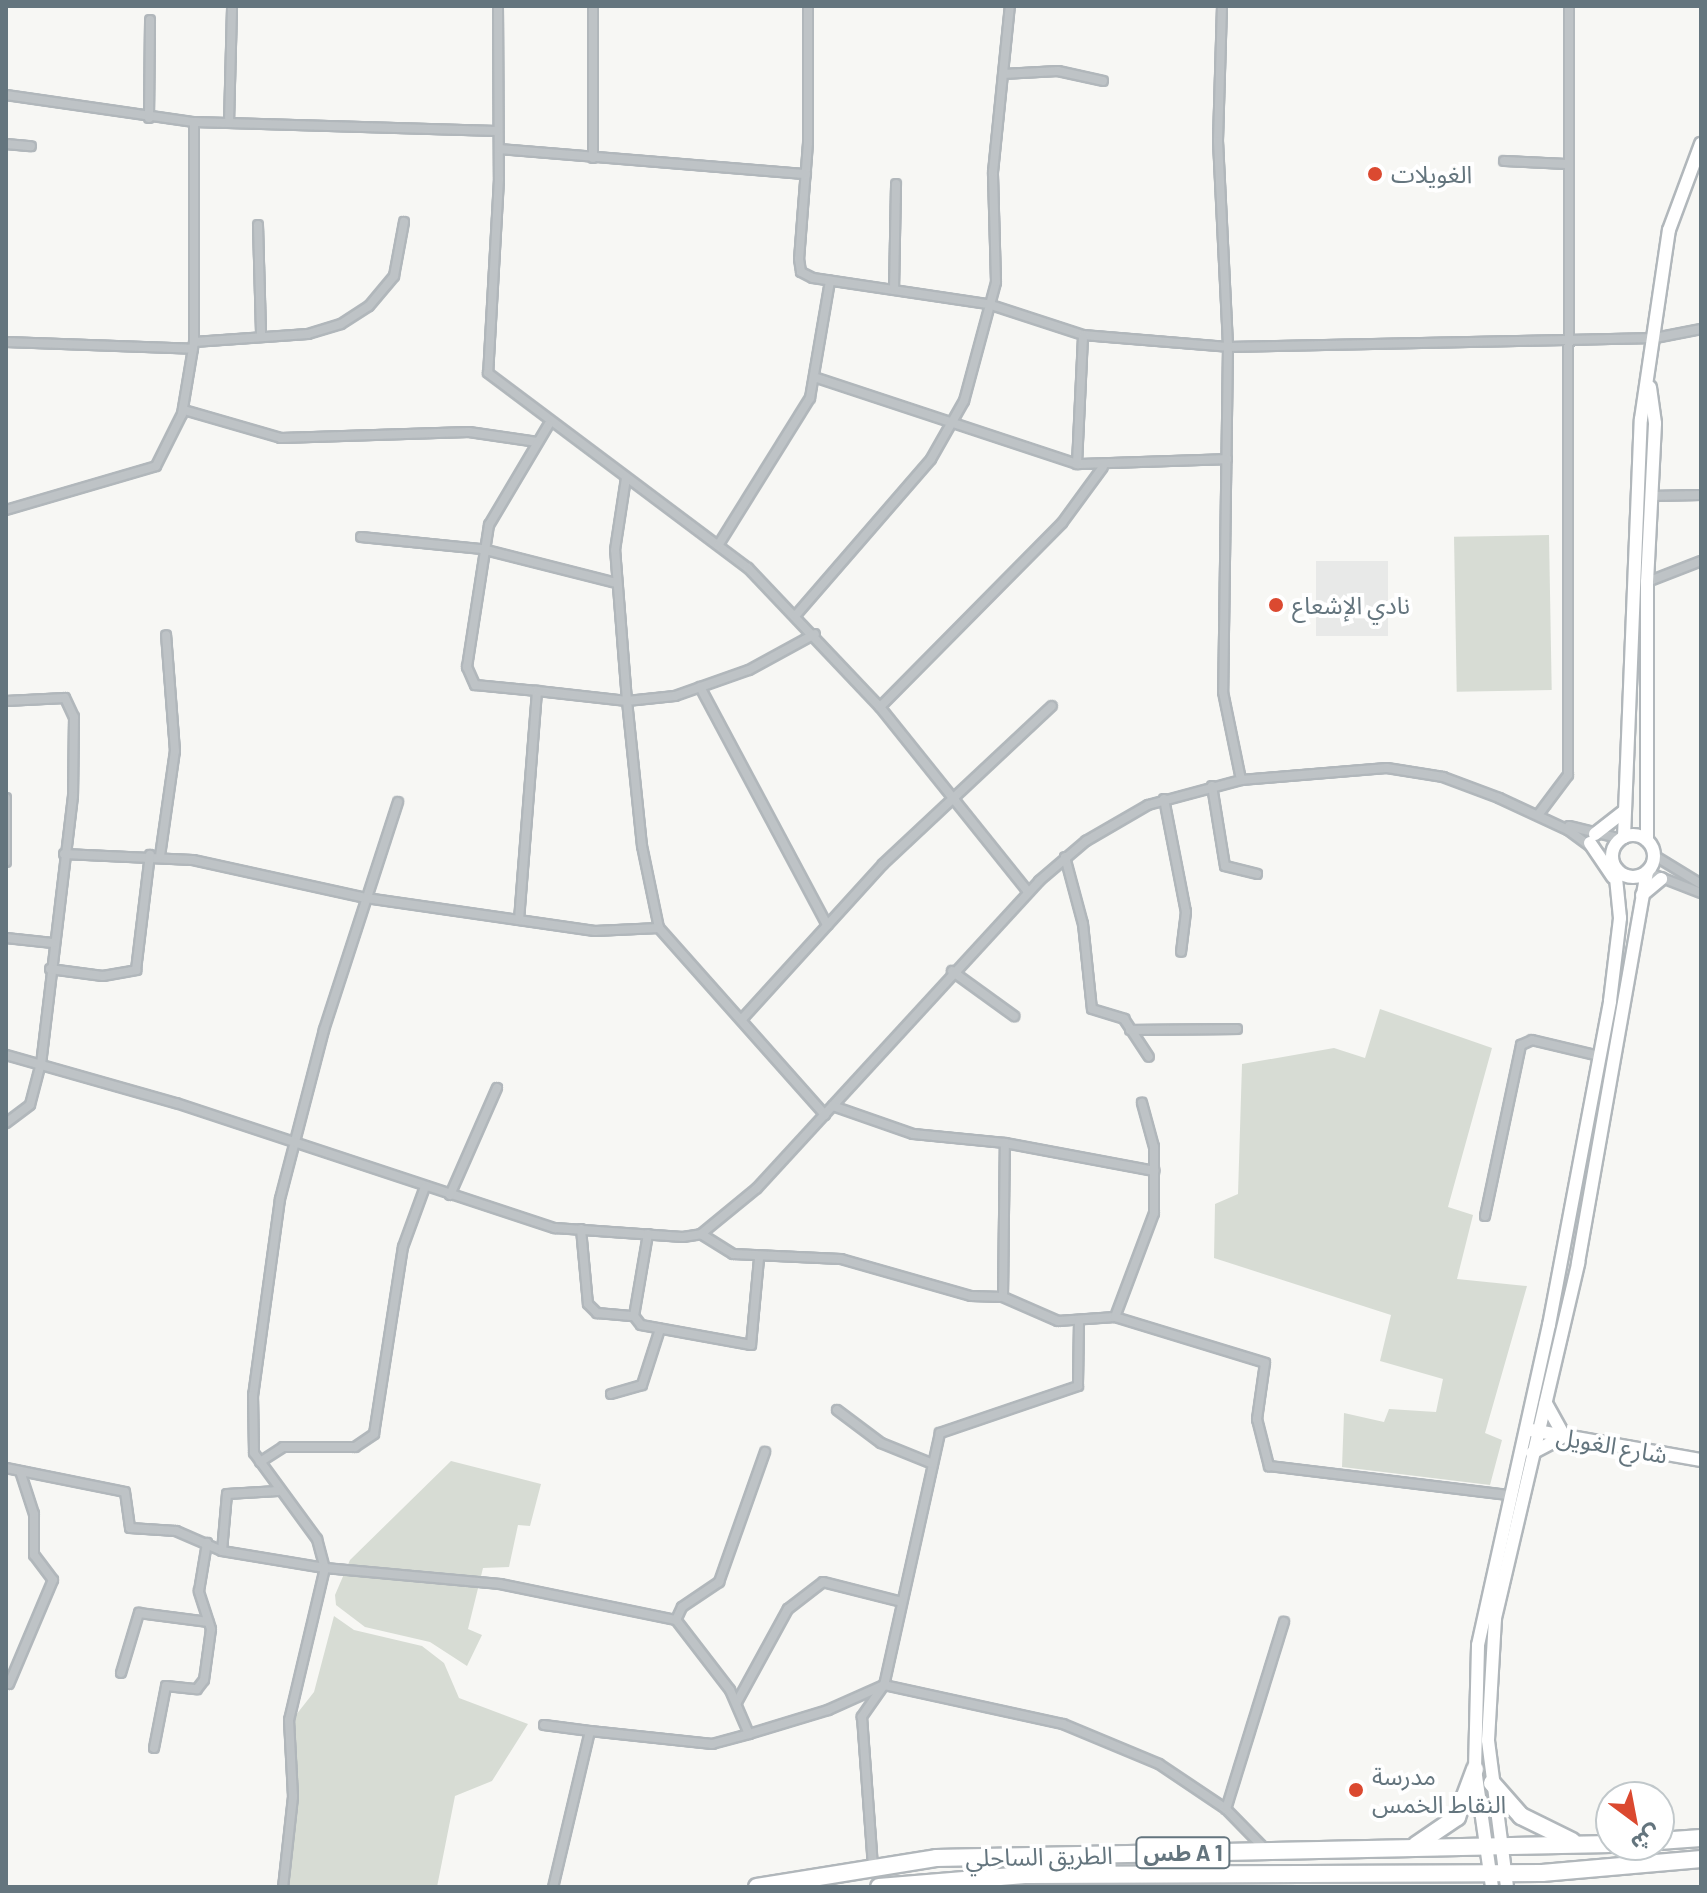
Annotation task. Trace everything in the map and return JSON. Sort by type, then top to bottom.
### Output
[{"type":"highway","points":[[1398,1849],[1431,1839],[1457,1817],[1475,1769]]},
{"type":"highway","points":[[1492,1783],[1533,1824],[1593,1845]]},
{"type":"highway","points":[[1675,1840],[1701,1838]]},
{"type":"highway","name":"الطريق الساحلي","points":[[757,1887],[873,1866],[1025,1855],[1593,1845]]},
{"type":"highway","name":"الطريق الساحلي","points":[[879,1887],[941,1883],[1419,1874],[1499,1880],[1701,1859]]},
{"type":"highway","points":[[1549,1887],[1588,1870]]},
{"type":"highway","points":[[1419,1874],[1445,1887]]},
{"type":"street","points":[[229,123],[232,6]]},
{"type":"street","points":[[498,6],[497,131],[500,149],[486,362],[494,381],[549,424],[719,544],[796,615],[954,794],[1028,892]]},
{"type":"street","points":[[593,6],[593,158]]},
{"type":"street","points":[[808,6],[806,174],[800,265],[806,276],[988,304],[1083,335],[1228,347],[1655,338],[1701,329]]},
{"type":"street","points":[[796,615],[954,427],[996,282],[993,172],[1010,6]]},
{"type":"street","points":[[1222,6],[1218,141],[1228,347],[1223,692],[1241,780]]},
{"type":"street","points":[[1538,815],[1568,775],[1573,338],[1567,164],[1569,6]]},
{"type":"street","points":[[149,118],[150,20]]},
{"type":"street","points":[[1003,74],[1058,71],[1103,81]]},
{"type":"street","points":[[6,95],[149,118],[194,122],[497,131]]},
{"type":"street","points":[[6,510],[156,466],[184,410],[193,346],[194,122]]},
{"type":"street","points":[[6,144],[31,146]]},
{"type":"street","points":[[1495,1848],[1475,1769],[1478,1645],[1599,1056],[1620,892],[1614,866],[1623,838],[1636,487],[1669,230],[1701,144]]},
{"type":"street","points":[[500,149],[806,174]]},
{"type":"street","points":[[1504,161],[1567,164]]},
{"type":"street","points":[[894,290],[896,184]]},
{"type":"street","points":[[6,342],[193,346],[261,335],[324,330],[369,306],[394,276],[404,222]]},
{"type":"street","points":[[258,225],[261,335]]},
{"type":"street","points":[[719,544],[800,418],[817,378],[830,281]]},
{"type":"street","points":[[1077,464],[1083,335]]},
{"type":"street","points":[[817,378],[954,427],[1077,464],[1103,467],[1227,459]]},
{"type":"street","points":[[1649,384],[1655,423],[1647,582],[1647,840],[1655,856],[1701,884]]},
{"type":"street","points":[[184,410],[281,438],[469,432],[537,442]]},
{"type":"street","points":[[549,424],[493,514],[482,549],[467,674],[475,685],[627,701],[700,687],[815,634]]},
{"type":"street","points":[[880,707],[1062,523],[1103,467]]},
{"type":"street","points":[[626,478],[617,523],[616,583],[642,846],[659,928],[743,1018],[825,1115]]},
{"type":"street","points":[[1650,496],[1701,495]]},
{"type":"street","points":[[361,537],[482,549],[616,583]]},
{"type":"street","points":[[1647,582],[1701,561]]},
{"type":"street","points":[[160,856],[175,751],[166,635]]},
{"type":"street","points":[[700,687],[827,925]]},
{"type":"street","points":[[519,920],[537,691]]},
{"type":"street","points":[[6,701],[72,702],[73,796],[41,1063],[30,1105],[6,1123]]},
{"type":"street","points":[[743,1018],[827,925],[954,794],[1052,706]]},
{"type":"street","points":[[6,1055],[296,1142],[555,1228],[701,1234],[757,1188],[952,971],[1065,857],[1164,799],[1241,780],[1387,768],[1443,777],[1593,838],[1647,840]]},
{"type":"street","points":[[1212,786],[1225,866],[1257,874]]},
{"type":"street","points":[[6,798],[6,862]]},
{"type":"street","points":[[1164,799],[1186,912],[1181,952]]},
{"type":"street","points":[[283,1887],[293,1797],[289,1720],[325,1568],[317,1539],[278,1491],[250,1443],[253,1395],[280,1199],[366,898],[398,802]]},
{"type":"street","points":[[1593,838],[1624,811]]},
{"type":"street","points":[[1593,838],[1614,866],[1630,878],[1647,872],[1701,893]]},
{"type":"street","points":[[1593,838],[1620,892]]},
{"type":"street","points":[[64,854],[135,862],[150,855],[160,856],[366,898],[595,931],[659,928]]},
{"type":"street","points":[[50,969],[103,976],[136,970],[150,855]]},
{"type":"street","points":[[1499,1880],[1492,1783],[1491,1648],[1592,1194],[1640,898],[1655,856]]},
{"type":"street","points":[[1065,857],[1083,924],[1092,1009],[1121,1017],[1149,1057]]},
{"type":"street","points":[[1640,898],[1661,879]]},
{"type":"street","points":[[6,938],[53,943]]},
{"type":"street","points":[[952,971],[1014,1016]]},
{"type":"street","points":[[1130,1030],[1237,1029]]},
{"type":"street","points":[[1485,1216],[1521,1045],[1532,1040],[1599,1056]]},
{"type":"street","points":[[450,1195],[497,1088]]},
{"type":"street","points":[[1115,1317],[1153,1223],[1151,1130],[1142,1103]]},
{"type":"street","points":[[833,1106],[913,1134],[1005,1143],[1154,1171]]},
{"type":"street","points":[[1003,1297],[1005,1143]]},
{"type":"street","points":[[260,1462],[283,1447],[355,1447],[374,1434],[403,1247],[425,1187]]},
{"type":"street","points":[[581,1229],[588,1304],[597,1313],[634,1316],[641,1325],[751,1345],[759,1258]]},
{"type":"street","points":[[634,1316],[648,1234]]},
{"type":"street","points":[[701,1234],[717,1248],[759,1258],[841,1259],[971,1296],[1003,1297],[1048,1318],[1079,1321],[1088,1315],[1115,1317],[1265,1363],[1257,1419],[1269,1466],[1508,1495]]},
{"type":"street","points":[[873,1866],[862,1717],[884,1685],[933,1464],[945,1427],[982,1423],[1078,1386],[1079,1321]]},
{"type":"street","points":[[611,1394],[642,1385],[660,1329]]},
{"type":"street","points":[[1532,1453],[1564,1436],[1545,1400]]},
{"type":"street","points":[[837,1410],[881,1443],[933,1464]]},
{"type":"street","name":"شارع الغويل","points":[[1524,1429],[1701,1460]]},
{"type":"street","points":[[676,1620],[682,1607],[719,1582],[765,1452]]},
{"type":"street","points":[[6,1468],[125,1492],[126,1526],[176,1531],[222,1551],[325,1568],[500,1584],[676,1620],[737,1702],[749,1734]]},
{"type":"street","points":[[9,1684],[53,1580],[34,1555],[34,1514],[20,1471]]},
{"type":"street","points":[[222,1551],[227,1494],[278,1491]]},
{"type":"street","points":[[154,1748],[166,1686],[197,1689],[204,1680],[208,1622],[199,1591],[207,1543]]},
{"type":"street","points":[[737,1702],[788,1609],[823,1582],[902,1602]]},
{"type":"street","points":[[121,1673],[139,1613],[208,1622]]},
{"type":"street","points":[[1226,1809],[1284,1622]]},
{"type":"street","points":[[544,1725],[712,1744],[828,1710],[884,1685],[1063,1724],[1159,1764],[1226,1809],[1267,1851]]},
{"type":"street","points":[[553,1887],[590,1731]]},
{"type":"shaded area","points":[[1549,535],[1552,690],[1457,692],[1454,537]]},
{"type":"shaded area","points":[[1316,561],[1388,561],[1388,636],[1316,636]]},
{"type":"shaded area","points":[[1380,1009],[1492,1048],[1448,1207],[1473,1215],[1457,1279],[1527,1286],[1485,1433],[1502,1440],[1490,1485],[1342,1467],[1344,1413],[1384,1422],[1389,1409],[1436,1412],[1443,1379],[1380,1361],[1391,1315],[1214,1258],[1215,1204],[1238,1194],[1242,1064],[1334,1048],[1365,1058]]},
{"type":"shaded area","points":[[451,1461],[541,1484],[530,1526],[518,1525],[509,1567],[483,1568],[468,1629],[482,1635],[467,1666],[430,1642],[365,1627],[336,1605],[335,1595],[350,1560]]},
{"type":"shaded area","points":[[334,1616],[354,1630],[422,1646],[444,1663],[459,1698],[528,1724],[492,1781],[455,1796],[437,1887],[286,1887],[292,1720],[314,1692]]},
{"type":"place","name":"الغويلات","points":[[1375,174]]},
{"type":"place","name":"نادي الإشعاع","points":[[1276,605]]},
{"type":"place","name":"مدرسة النقاط الخمس","points":[[1356,1790]]}]
